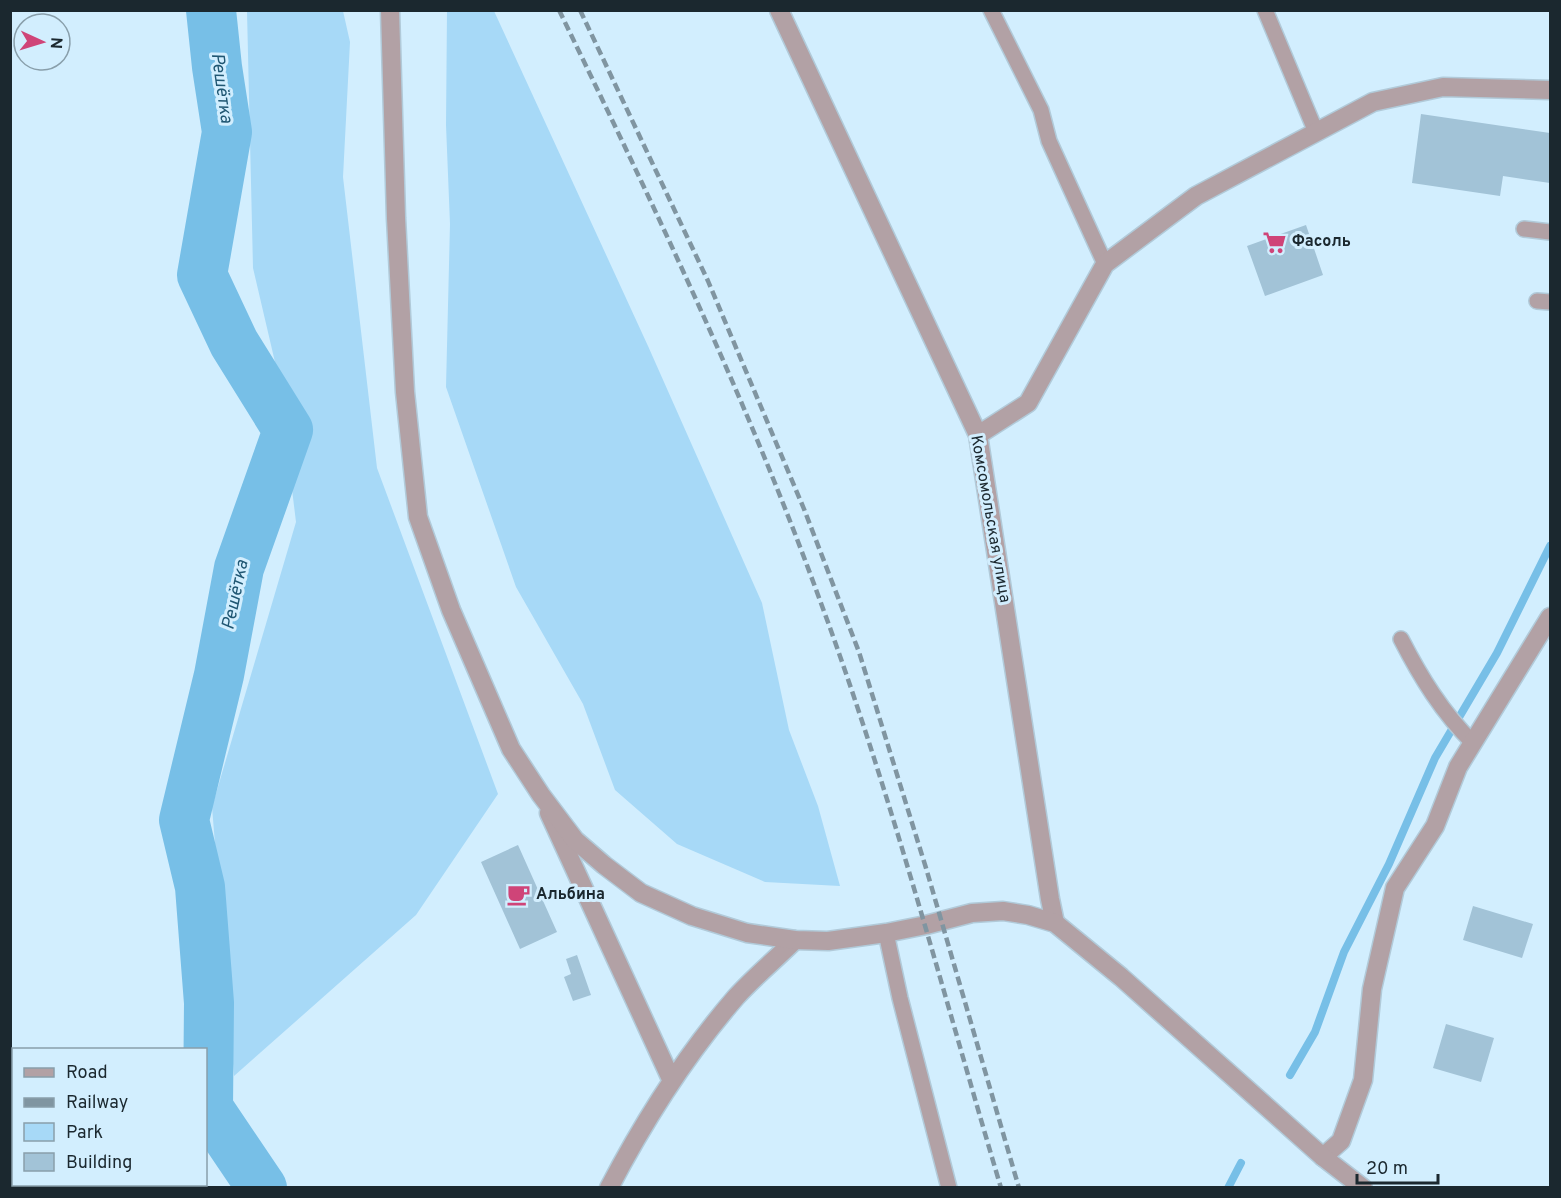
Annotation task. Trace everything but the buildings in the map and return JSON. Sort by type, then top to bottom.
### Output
[{"type":"street","points":[[390,10],[396,218],[405,392],[418,517],[451,610],[511,749],[541,795],[575,840],[641,894],[692,916],[747,933],[795,940],[828,941],[886,933],[972,913],[1003,911],[1055,923],[1120,977],[1323,1157],[1363,1188]]},
{"type":"street","name":"Комсомольская улица","points":[[778,10],[978,435],[1055,923]]},
{"type":"street","points":[[978,435],[1028,403],[1105,264],[1196,196],[1373,102],[1443,87],[1551,90]]},
{"type":"street","points":[[1323,1157],[1341,1141],[1363,1080],[1372,989],[1395,888],[1435,826],[1458,767],[1551,617]]},
{"type":"street","points":[[541,795],[672,1079]]},
{"type":"street","points":[[609,1188],[650,1112],[672,1079],[737,996],[795,940]]},
{"type":"lane","points":[[992,10],[1041,110],[1049,141],[1105,264]]},
{"type":"lane","points":[[1265,10],[1316,132]]},
{"type":"lane","points":[[1524,229],[1551,232]]},
{"type":"lane","points":[[1401,639],[1421,678],[1448,717],[1473,743]]},
{"type":"lane","points":[[886,933],[900,998],[949,1188]]},
{"type":"green space","points":[[247,11],[343,11],[350,42],[343,177],[377,468],[498,794],[416,915],[234,1076],[212,807],[296,522],[278,375],[253,268]]},
{"type":"green space","points":[[447,11],[494,11],[648,346],[762,603],[789,730],[818,806],[840,886],[765,882],[677,844],[615,790],[583,704],[516,587],[446,387],[450,224],[446,125]]},
{"type":"waterway","name":"Решётка","points":[[211,10],[227,132],[202,275],[234,343],[288,430],[239,568],[219,675],[184,820],[200,887],[209,1003],[208,1108],[262,1188]]},
{"type":"waterway","points":[[1290,1075],[1315,1032],[1344,952],[1389,864],[1435,758],[1497,653],[1550,546]]},
{"type":"waterway","points":[[1228,1188],[1241,1163]]},
{"type":"railway","points":[[559,10],[663,227],[760,446],[790,520],[869,742],[1001,1188]]},
{"type":"railway","points":[[580,10],[708,281],[804,509],[859,652],[926,868],[1019,1188]]},
{"type":"place","name":"Фасоль","points":[[1274,242]]},
{"type":"place","name":"Альбина","points":[[518,895]]}]
